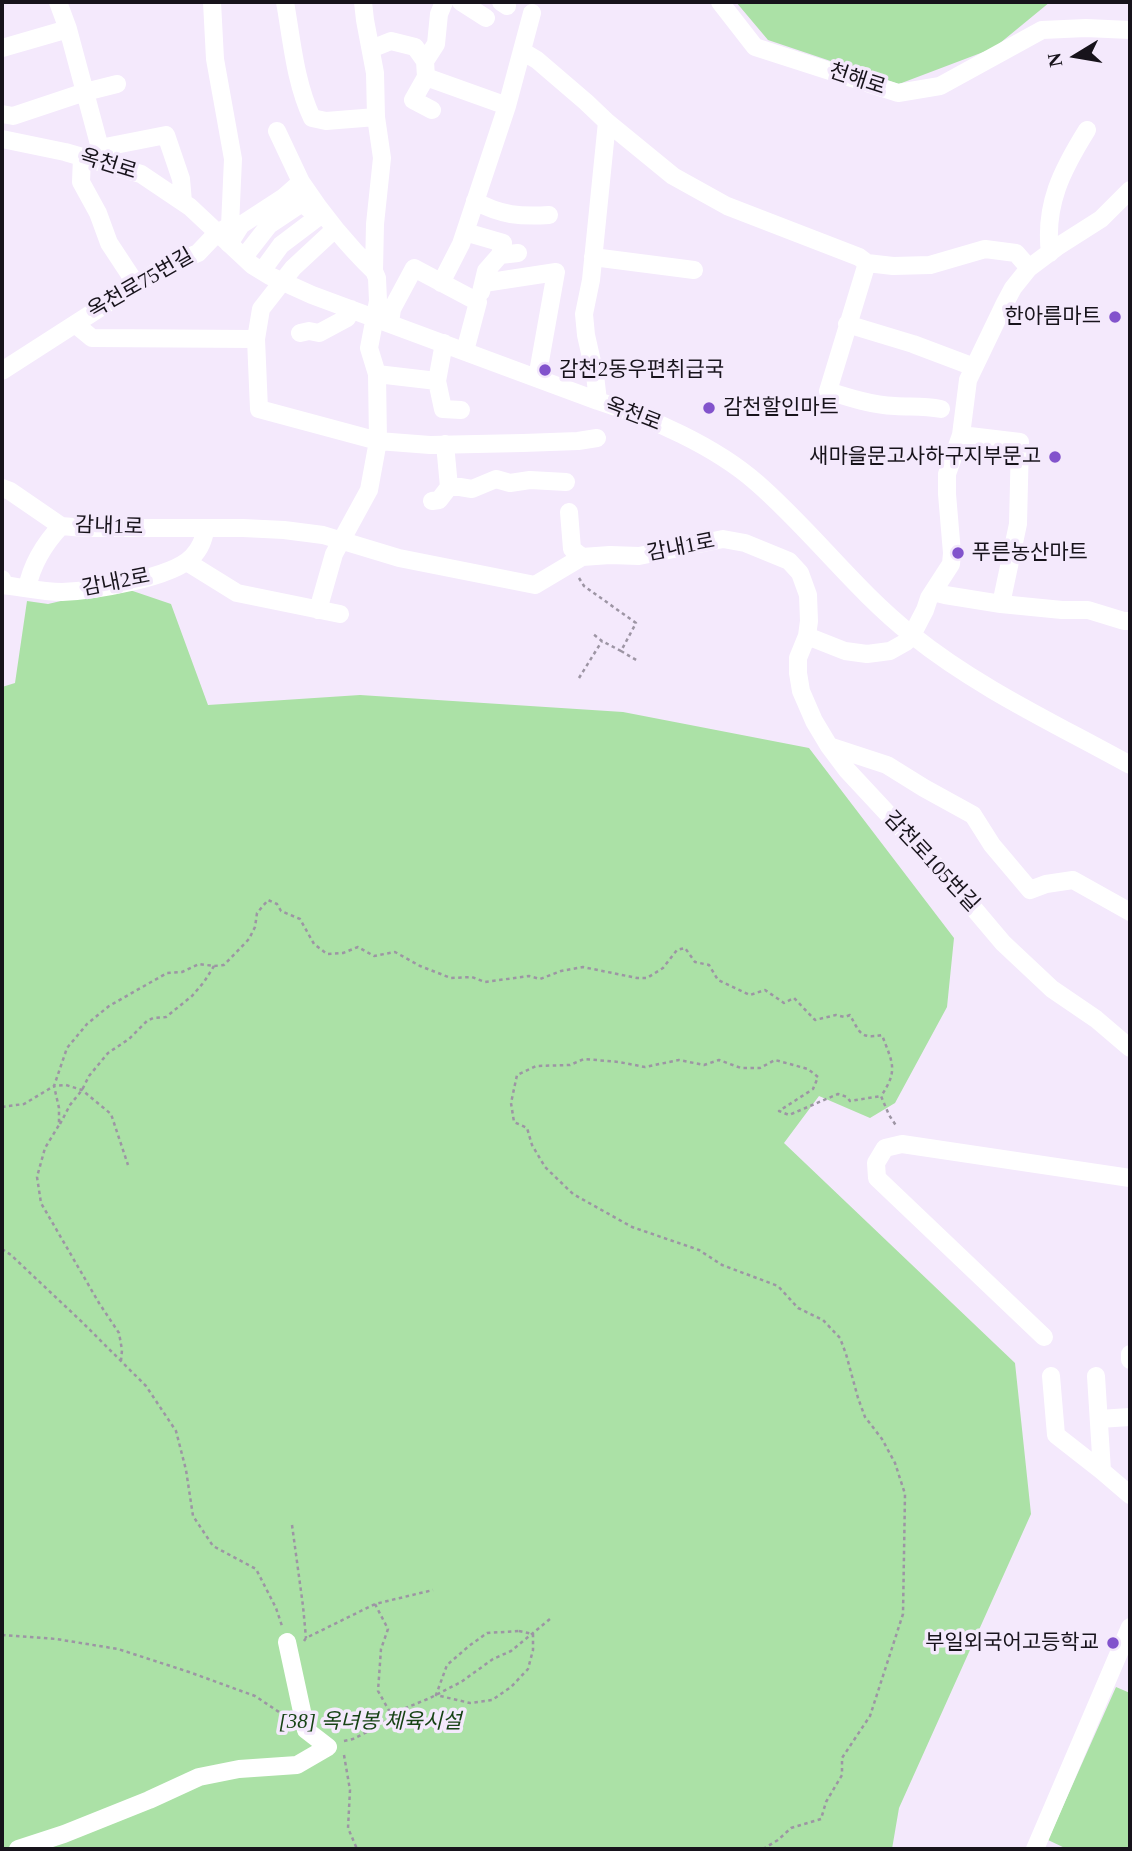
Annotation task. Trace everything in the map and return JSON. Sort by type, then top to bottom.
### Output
[{"type":"street","points":[[58,2],[68,29],[100,155],[166,135],[181,180],[183,202]]},
{"type":"street","name":"옥천로75번길","points":[[2,370],[159,270],[198,253],[223,238],[230,226],[233,159],[215,59],[212,2]]},
{"type":"street","points":[[285,2],[298,79],[312,118],[326,121],[376,117]]},
{"type":"street","points":[[363,2],[375,73],[376,117],[382,158],[375,224],[374,271]]},
{"type":"street","points":[[432,110],[413,100],[436,44],[439,14],[444,2]]},
{"type":"street","points":[[461,2],[486,18]]},
{"type":"street","name":"천해로","points":[[720,2],[755,47],[898,93],[940,86],[1042,30],[1130,30]]},
{"type":"street","points":[[441,283],[461,244],[507,106],[532,13]]},
{"type":"street","points":[[2,48],[68,29]]},
{"type":"street","points":[[371,49],[391,41],[415,47],[425,69],[507,106]]},
{"type":"street","points":[[522,51],[537,60],[673,176],[727,206],[859,257],[867,263],[892,266],[930,265],[985,249],[1016,253],[1029,268]]},
{"type":"street","points":[[2,114],[13,116],[117,84]]},
{"type":"street","points":[[598,401],[584,314],[593,257],[607,122]]},
{"type":"street","points":[[1050,253],[1047,234],[1054,195],[1065,166],[1087,130]]},
{"type":"street","points":[[277,131],[301,182],[318,208],[374,271],[377,278],[377,301],[383,321]]},
{"type":"street","name":"옥천로","points":[[2,139],[82,157],[100,155],[141,174],[183,202],[244,257],[262,271],[282,281],[312,295],[628,411],[672,430],[730,462],[757,483],[869,596],[912,635],[972,678],[1130,765]]},
{"type":"street","points":[[82,157],[81,182],[98,213],[109,243],[136,284]]},
{"type":"street","points":[[223,238],[284,197],[301,182]]},
{"type":"street","points":[[807,636],[845,651],[867,654],[890,651],[906,642],[912,635],[933,592],[951,564],[947,474],[961,435],[968,380],[974,367],[1013,288],[1029,268],[1101,219],[1130,190]]},
{"type":"street","points":[[475,201],[486,207],[523,217],[549,215]]},
{"type":"street","points":[[244,257],[270,225],[302,203],[309,209],[318,208]]},
{"type":"street","points":[[262,271],[281,245],[318,208]]},
{"type":"street","points":[[335,229],[293,268],[261,309],[256,339],[260,409],[378,441],[445,444],[597,439]]},
{"type":"street","points":[[465,232],[503,243],[509,254],[486,271],[465,351]]},
{"type":"street","points":[[593,257],[694,270]]},
{"type":"street","points":[[867,263],[828,391],[859,401],[896,406],[922,405],[941,409]]},
{"type":"street","points":[[318,610],[334,554],[369,490],[378,441],[377,374],[369,348],[383,321],[414,268],[478,302]]},
{"type":"street","points":[[484,283],[556,272],[537,378]]},
{"type":"street","points":[[300,333],[319,333],[347,318],[351,309]]},
{"type":"street","points":[[75,324],[92,338],[256,339]]},
{"type":"street","points":[[847,324],[913,344],[974,367]]},
{"type":"street","points":[[444,343],[437,381],[443,409],[461,410]]},
{"type":"street","points":[[377,374],[437,381]]},
{"type":"street","points":[[961,435],[1020,442],[1018,524],[1001,604]]},
{"type":"street","points":[[432,501],[439,500],[449,487],[445,444]]},
{"type":"street","points":[[449,487],[472,489],[496,479],[510,483],[530,480],[566,482]]},
{"type":"street","name":"감내1로","points":[[2,488],[61,526],[284,530],[323,535],[399,558],[535,585],[576,560],[593,555],[639,556],[723,539],[745,543],[789,561],[800,573],[808,595],[807,636]]},
{"type":"street","points":[[569,512],[572,549],[576,560]]},
{"type":"street","points":[[27,588],[41,552],[61,526]]},
{"type":"street","points":[[206,528],[202,546],[187,562],[237,593],[340,614]]},
{"type":"street","name":"감내2로","points":[[2,585],[61,592],[92,589],[172,571],[187,562]]},
{"type":"street","points":[[2,579],[2,585]]},
{"type":"street","points":[[933,592],[1001,604],[1088,610],[1130,621]]},
{"type":"street","name":"감천로105번길","points":[[807,636],[798,658],[801,691],[829,746],[855,779],[954,885],[1003,943],[1052,989],[1096,1019],[1130,1048]]},
{"type":"street","points":[[829,746],[887,765],[973,815],[992,845],[1030,890],[1046,884],[1073,880],[1130,912]]},
{"type":"street","points":[[1044,1337],[877,1178],[876,1163],[885,1148],[908,1144],[1130,1178]]},
{"type":"street","points":[[1130,1354],[1130,1360]]},
{"type":"street","points":[[1051,1376],[1056,1435],[1130,1495]]},
{"type":"street","points":[[1096,1376],[1102,1471]]},
{"type":"street","points":[[1099,1419],[1130,1417]]},
{"type":"street","points":[[1035,1849],[1130,1627]]},
{"type":"street","points":[[288,1642],[306,1730],[335,1744]]},
{"type":"street","points":[[18,1849],[149,1800],[198,1777],[239,1769],[297,1765],[335,1744]]},
{"type":"path","points":[[576,560],[584,586],[636,623],[621,651]]},
{"type":"path","points":[[593,634],[638,661]]},
{"type":"path","points":[[579,678],[602,641]]},
{"type":"path","points":[[59,1125],[59,1108],[54,1086],[67,1048],[87,1024],[109,1006],[167,973],[183,972],[199,964],[225,964],[248,939],[255,927],[257,913],[268,900],[277,904],[281,911],[300,919],[314,944],[327,954],[343,953],[358,947],[374,956],[395,952],[451,978],[472,977],[485,982],[529,976],[540,979],[583,967],[647,978],[663,968],[677,950],[685,948],[695,962],[709,965],[718,980],[750,995],[765,990],[784,1003],[794,998],[816,1020],[850,1015],[860,1033],[869,1037],[881,1035],[893,1066],[890,1083],[881,1096],[850,1101],[838,1094],[789,1115],[779,1111],[813,1089],[818,1077],[808,1069],[775,1060],[760,1069],[741,1068],[719,1060],[704,1065],[679,1060],[645,1067],[584,1059],[570,1065],[536,1066],[517,1075],[510,1103],[514,1122],[527,1128],[532,1145],[545,1167],[573,1194],[632,1227],[699,1250],[722,1265],[778,1286],[798,1308],[823,1320],[840,1338],[858,1398],[866,1417],[882,1439],[905,1494],[903,1614],[870,1716],[842,1758],[842,1776],[826,1802],[821,1819],[791,1828],[763,1849]]},
{"type":"path","points":[[121,1361],[119,1334],[41,1203],[37,1177],[45,1148],[89,1076],[108,1053],[129,1039],[146,1021],[166,1017],[192,996],[214,966]]},
{"type":"path","points":[[2,1107],[24,1104],[54,1086],[66,1085],[82,1090],[111,1114],[128,1165]]},
{"type":"path","points":[[881,1096],[889,1115],[908,1144]]},
{"type":"path","points":[[2,1249],[145,1386],[176,1432],[186,1470],[193,1516],[213,1546],[256,1569],[276,1608],[288,1642]]},
{"type":"path","points":[[292,1525],[306,1638]]},
{"type":"path","points":[[291,1661],[306,1638],[375,1604],[433,1590]]},
{"type":"path","points":[[375,1604],[388,1629],[381,1649],[378,1691],[391,1714]]},
{"type":"path","points":[[357,1849],[348,1828],[350,1790],[335,1744],[373,1730],[391,1714],[408,1709],[461,1682],[493,1659],[511,1651],[551,1619]]},
{"type":"path","points":[[436,1695],[447,1665],[487,1633],[519,1631],[533,1634]]},
{"type":"path","points":[[436,1695],[470,1703],[492,1700],[511,1687],[528,1669],[533,1650],[533,1634]]},
{"type":"path","points":[[2,1635],[56,1639],[118,1649],[255,1696],[306,1730]]},
{"type":"green space","points":[[736,2],[1050,2],[994,48],[899,84],[768,40]]},
{"type":"green space","name":"[38] 옥녀봉 체육시설","points":[[121,587],[171,604],[208,705],[360,695],[623,712],[809,748],[954,938],[947,1007],[895,1103],[870,1118],[819,1096],[784,1143],[1015,1363],[1031,1514],[899,1808],[892,1849],[2,1849],[2,687],[15,683],[27,601],[48,604]]},
{"type":"green space","points":[[1116,1687],[1130,1693],[1130,1849],[1067,1849],[1048,1840]]},
{"type":"place","name":"한아름마트","points":[[1115,317]]},
{"type":"place","name":"감천2동우편취급국","points":[[545,370]]},
{"type":"place","name":"감천할인마트","points":[[709,408]]},
{"type":"place","name":"새마을문고사하구지부문고","points":[[1055,457]]},
{"type":"place","name":"푸른농산마트","points":[[958,553]]},
{"type":"place","name":"부일외국어고등학교","points":[[1113,1643]]}]
